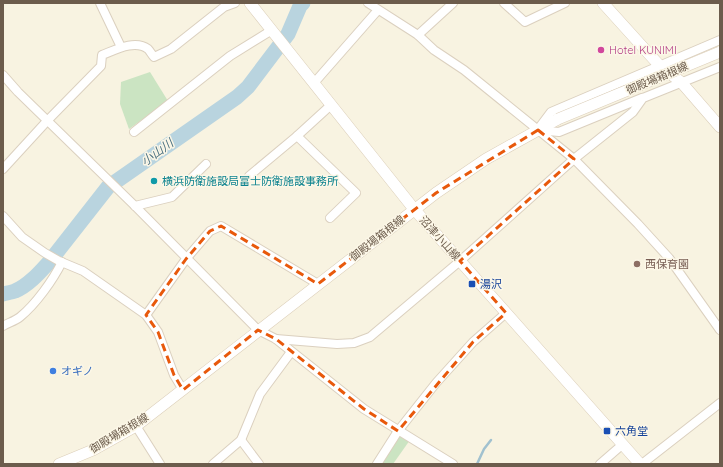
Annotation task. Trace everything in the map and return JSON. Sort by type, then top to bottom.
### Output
[{"type":"main road","name":"沼津小山線","points":[[250,3],[414,209],[641,464]]},
{"type":"main road","points":[[602,3],[659,65],[681,82],[720,127]]},
{"type":"main road","name":"御殿場箱根線","points":[[59,464],[93,450],[136,426],[414,209],[486,159],[558,119],[720,52]]},
{"type":"street","points":[[100,3],[121,47]]},
{"type":"street","points":[[3,168],[101,66],[102,55],[121,47],[138,45],[148,49],[154,57],[171,49],[224,7],[235,3]]},
{"type":"street","points":[[418,35],[453,3]]},
{"type":"street","points":[[504,3],[525,22],[565,3]]},
{"type":"street","points":[[314,83],[373,6],[418,35],[434,50],[464,70],[574,159],[669,258],[720,330]]},
{"type":"street","points":[[134,132],[230,56],[274,32]]},
{"type":"street","points":[[538,130],[551,112],[720,40]]},
{"type":"street","points":[[538,130],[559,132],[720,67]]},
{"type":"street","points":[[3,75],[18,92],[135,206],[258,330],[276,339],[364,409],[453,464]]},
{"type":"street","points":[[276,339],[337,344],[354,343],[370,337],[460,261],[574,159],[633,112],[643,98]]},
{"type":"street","points":[[249,176],[331,105]]},
{"type":"street","points":[[297,136],[356,193],[330,218]]},
{"type":"street","points":[[135,206],[172,197],[206,164]]},
{"type":"street","points":[[3,217],[22,237],[45,253],[83,271],[146,315],[158,332],[174,375],[183,390]]},
{"type":"street","points":[[146,315],[186,259],[210,231],[221,226],[318,284]]},
{"type":"street","points":[[3,326],[19,318],[33,303],[56,274],[60,261]]},
{"type":"street","points":[[377,464],[398,431],[436,383],[473,342],[506,313]]},
{"type":"street","points":[[213,464],[241,440],[260,394],[291,352]]},
{"type":"street","points":[[641,464],[720,403]]},
{"type":"street","points":[[136,426],[160,464]]},
{"type":"street","points":[[241,440],[259,464]]},
{"type":"street","points":[[600,464],[623,444]]},
{"type":"highlighted area","points":[[538,130],[574,159],[460,261],[506,313],[473,342],[398,431],[364,409],[276,339],[258,330],[183,390],[174,375],[158,332],[146,315],[186,259],[210,231],[221,226],[318,284],[436,193]]},
{"type":"green space","points":[[150,72],[168,101],[129,129],[120,104],[121,82]]},
{"type":"green space","points":[[399,434],[410,440],[393,464],[380,464]]},
{"type":"waterway","name":"小山川","points":[[3,294],[15,291],[30,282],[38,274],[50,261],[108,187],[237,97],[248,87],[288,34],[300,6],[303,3]]},
{"type":"waterway","points":[[477,464],[484,449],[491,440]]},
{"type":"place","name":"Hotel KUNIMI","points":[[601,50]]},
{"type":"place","name":"横浜防衛施設局富士防衛施設事務所","points":[[154,181]]},
{"type":"place","name":"西保育園","points":[[637,264]]},
{"type":"place","name":"湯沢","points":[[472,284]]},
{"type":"place","name":"オギノ","points":[[53,371]]},
{"type":"place","name":"六角堂","points":[[607,431]]}]
